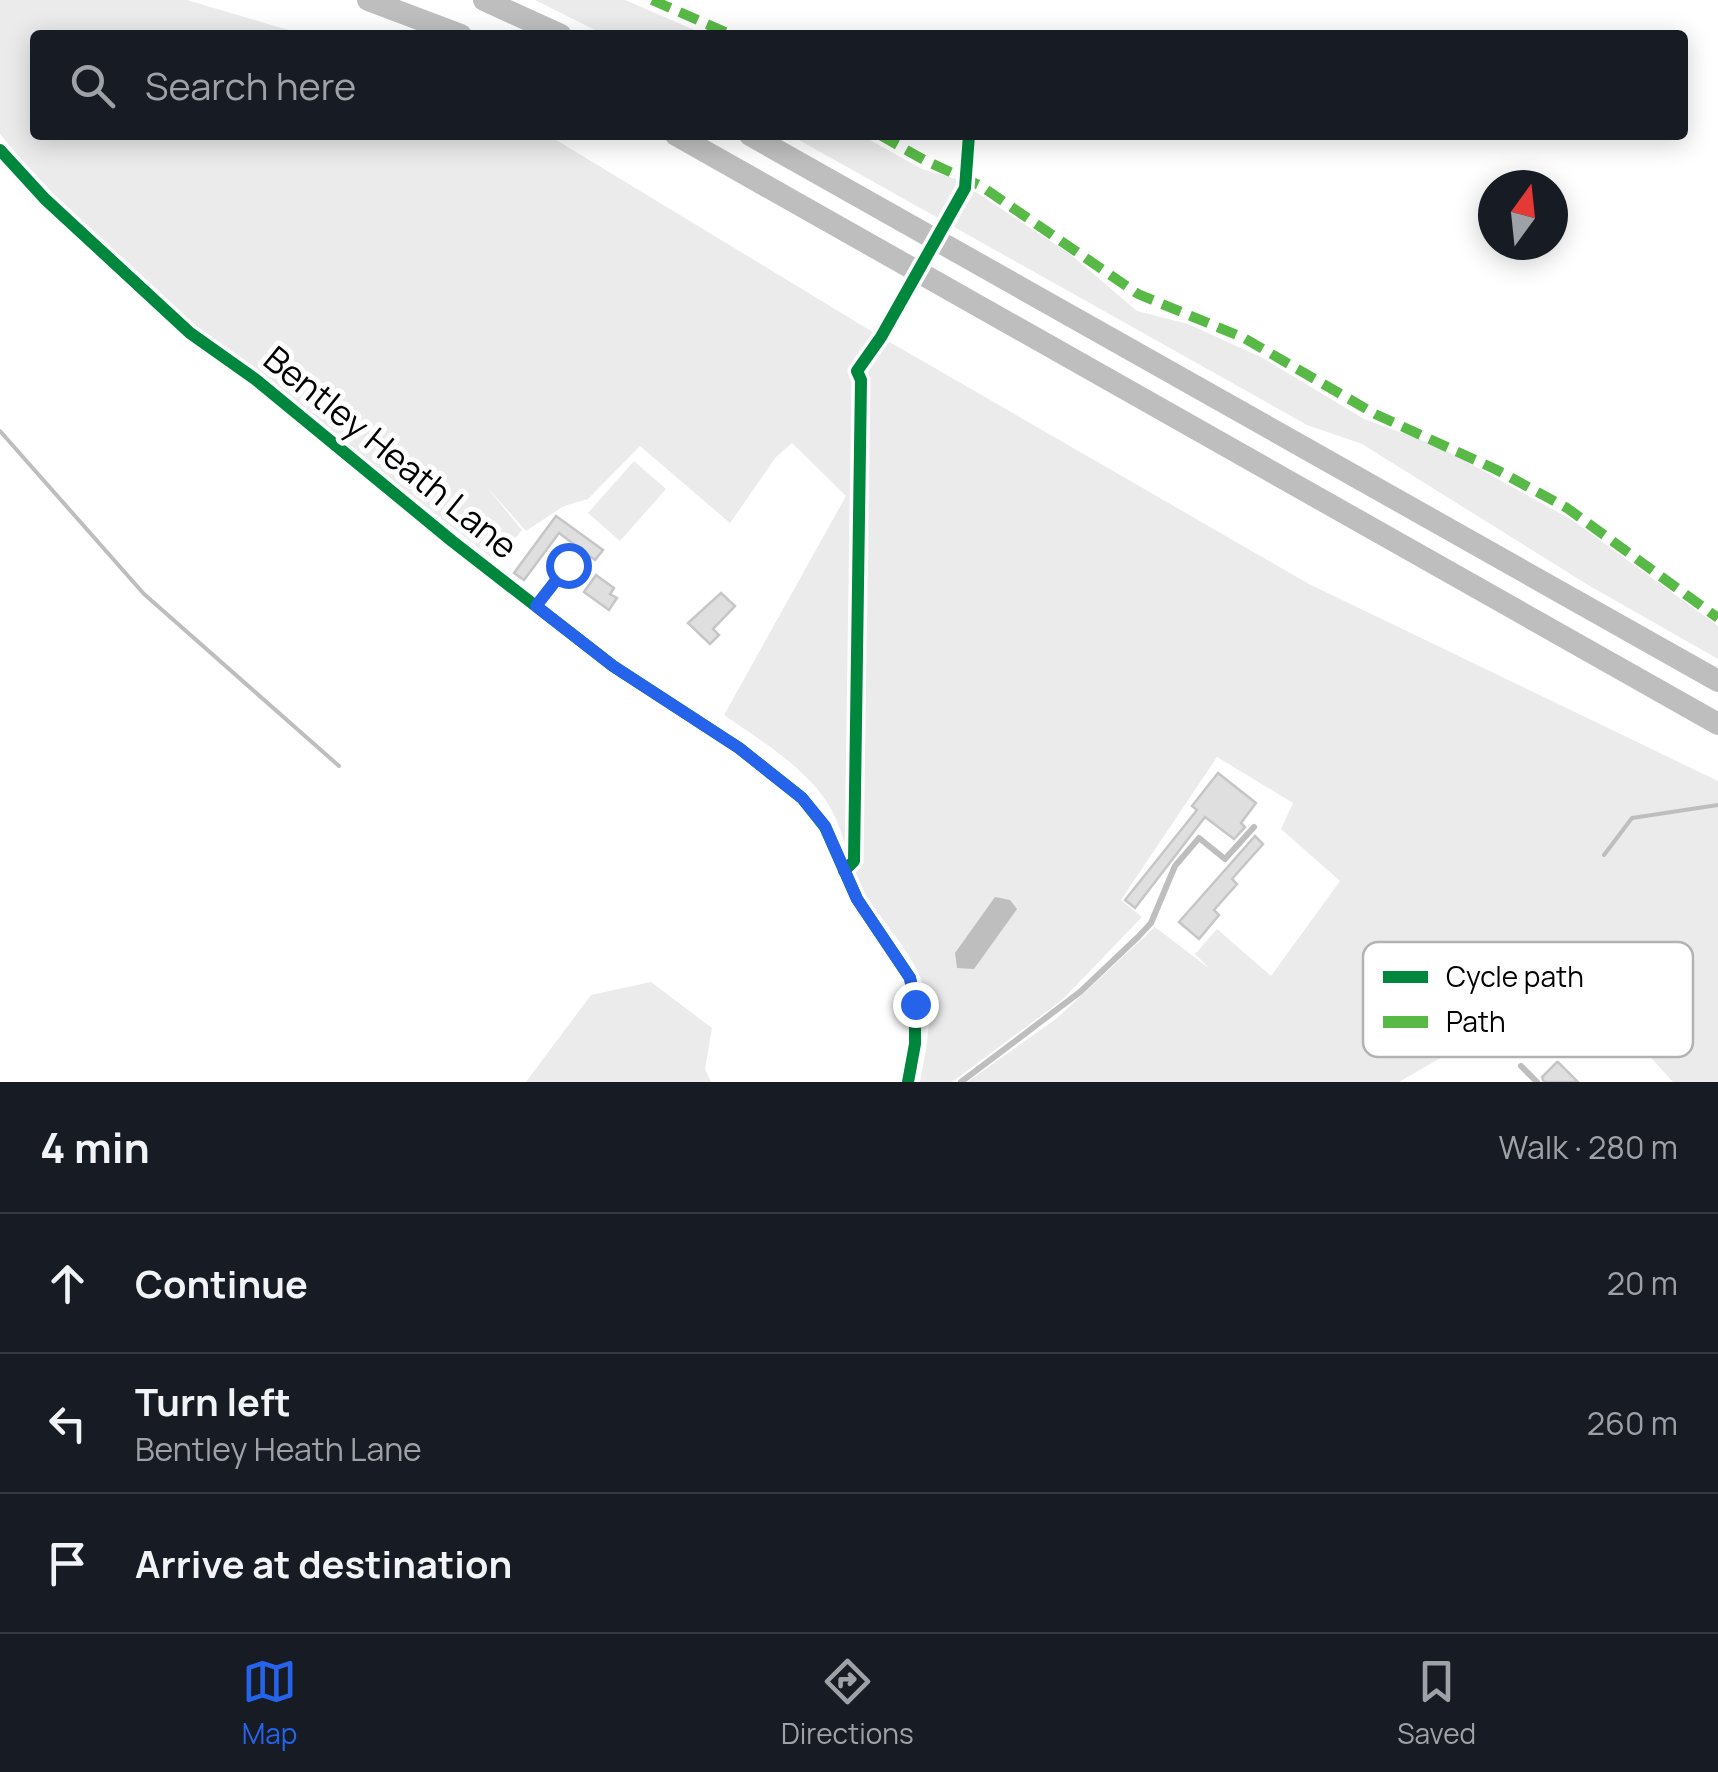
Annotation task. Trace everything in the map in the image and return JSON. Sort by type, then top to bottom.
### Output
[{"type":"highway","points":[[368,0],[448,30]]},
{"type":"highway","points":[[484,0],[550,30]]},
{"type":"highway","points":[[685,140],[1718,724]]},
{"type":"highway","points":[[759,140],[1718,681]]},
{"type":"street","name":"Bentley Heath Lane","points":[[0,150],[45,200],[190,334],[254,379],[613,666],[784,782],[818,816],[857,899],[910,978],[915,1004],[915,1044],[908,1082]]},
{"type":"lane","points":[[536,606],[568,565]]},
{"type":"lane","points":[[961,1082],[1080,992],[1138,937],[1150,923],[1174,866],[1198,838],[1225,859],[1254,827]]},
{"type":"lane","points":[[1521,1066],[1538,1082]]},
{"type":"shaded area","points":[[0,0],[187,0],[288,30],[30,30],[30,140],[556,140],[881,337],[1309,584],[1718,781],[1718,1082],[1673,1082],[1650,1057],[1693,1057],[1693,942],[1363,942],[1363,1057],[1442,1057],[1399,1082],[967,1082],[1056,1019],[1155,927],[1210,969],[1195,954],[1217,929],[1271,976],[1340,881],[1281,829],[1293,803],[1217,757],[1121,900],[1142,917],[1062,1000],[952,1082],[920,1082],[929,1012],[914,964],[864,892],[836,819],[816,787],[788,760],[724,715],[846,496],[792,443],[776,457],[730,523],[640,446],[588,499],[564,506],[526,531],[486,486],[522,530],[496,561],[332,434],[288,395],[198,331],[112,255],[39,182],[0,134]]},
{"type":"shaded area","points":[[535,0],[625,0],[694,30],[595,30]]},
{"type":"shaded area","points":[[799,140],[870,140],[922,169],[956,179],[1070,254],[1137,311],[1188,324],[1263,358],[1364,419],[1438,446],[1572,520],[1718,626],[1718,659],[1588,585],[1362,444],[1307,425]]},
{"type":"shaded area","points":[[634,461],[666,489],[620,541],[588,513]]},
{"type":"shaded area","points":[[995,897],[1010,900],[1017,909],[974,969],[957,968],[955,953]]},
{"type":"shaded area","points":[[651,982],[712,1028],[705,1069],[711,1082],[526,1082],[591,995]]},
{"type":"building","points":[[556,516],[603,550],[595,560],[559,533],[524,580],[514,573]]},
{"type":"building","points":[[596,575],[614,588],[610,594],[617,598],[609,610],[584,592]]},
{"type":"building","points":[[721,593],[735,606],[713,629],[719,635],[710,644],[688,623]]},
{"type":"building","points":[[1218,773],[1256,803],[1241,823],[1245,827],[1234,839],[1205,817],[1135,908],[1125,900],[1197,810],[1192,806]]},
{"type":"building","points":[[1255,836],[1263,844],[1232,879],[1237,884],[1214,910],[1219,915],[1199,939],[1179,922]]},
{"type":"building","points":[[1557,1062],[1578,1082],[1544,1082],[1542,1077]]},
{"type":"waterway","points":[[0,431],[144,594],[339,766]]},
{"type":"waterway","points":[[1604,855],[1632,818],[1718,805]]},
{"type":"marked path","points":[[652,0],[721,30]]},
{"type":"marked path","points":[[889,140],[981,186],[1138,294],[1244,338],[1375,414],[1497,470],[1567,508],[1718,618]]},
{"type":"cycle path","points":[[844,871],[854,861],[861,380],[857,371],[881,337],[965,188],[969,140]]},
{"type":"cycle path","points":[[0,150],[45,199],[190,333],[255,379],[452,541],[613,666],[739,748],[802,798],[825,827],[857,899],[910,978],[915,1004],[915,1044],[908,1082]]},
{"type":"route","points":[[568,565],[536,606],[613,666],[739,748],[802,798],[825,826],[857,899],[910,978],[915,1004]]}]
